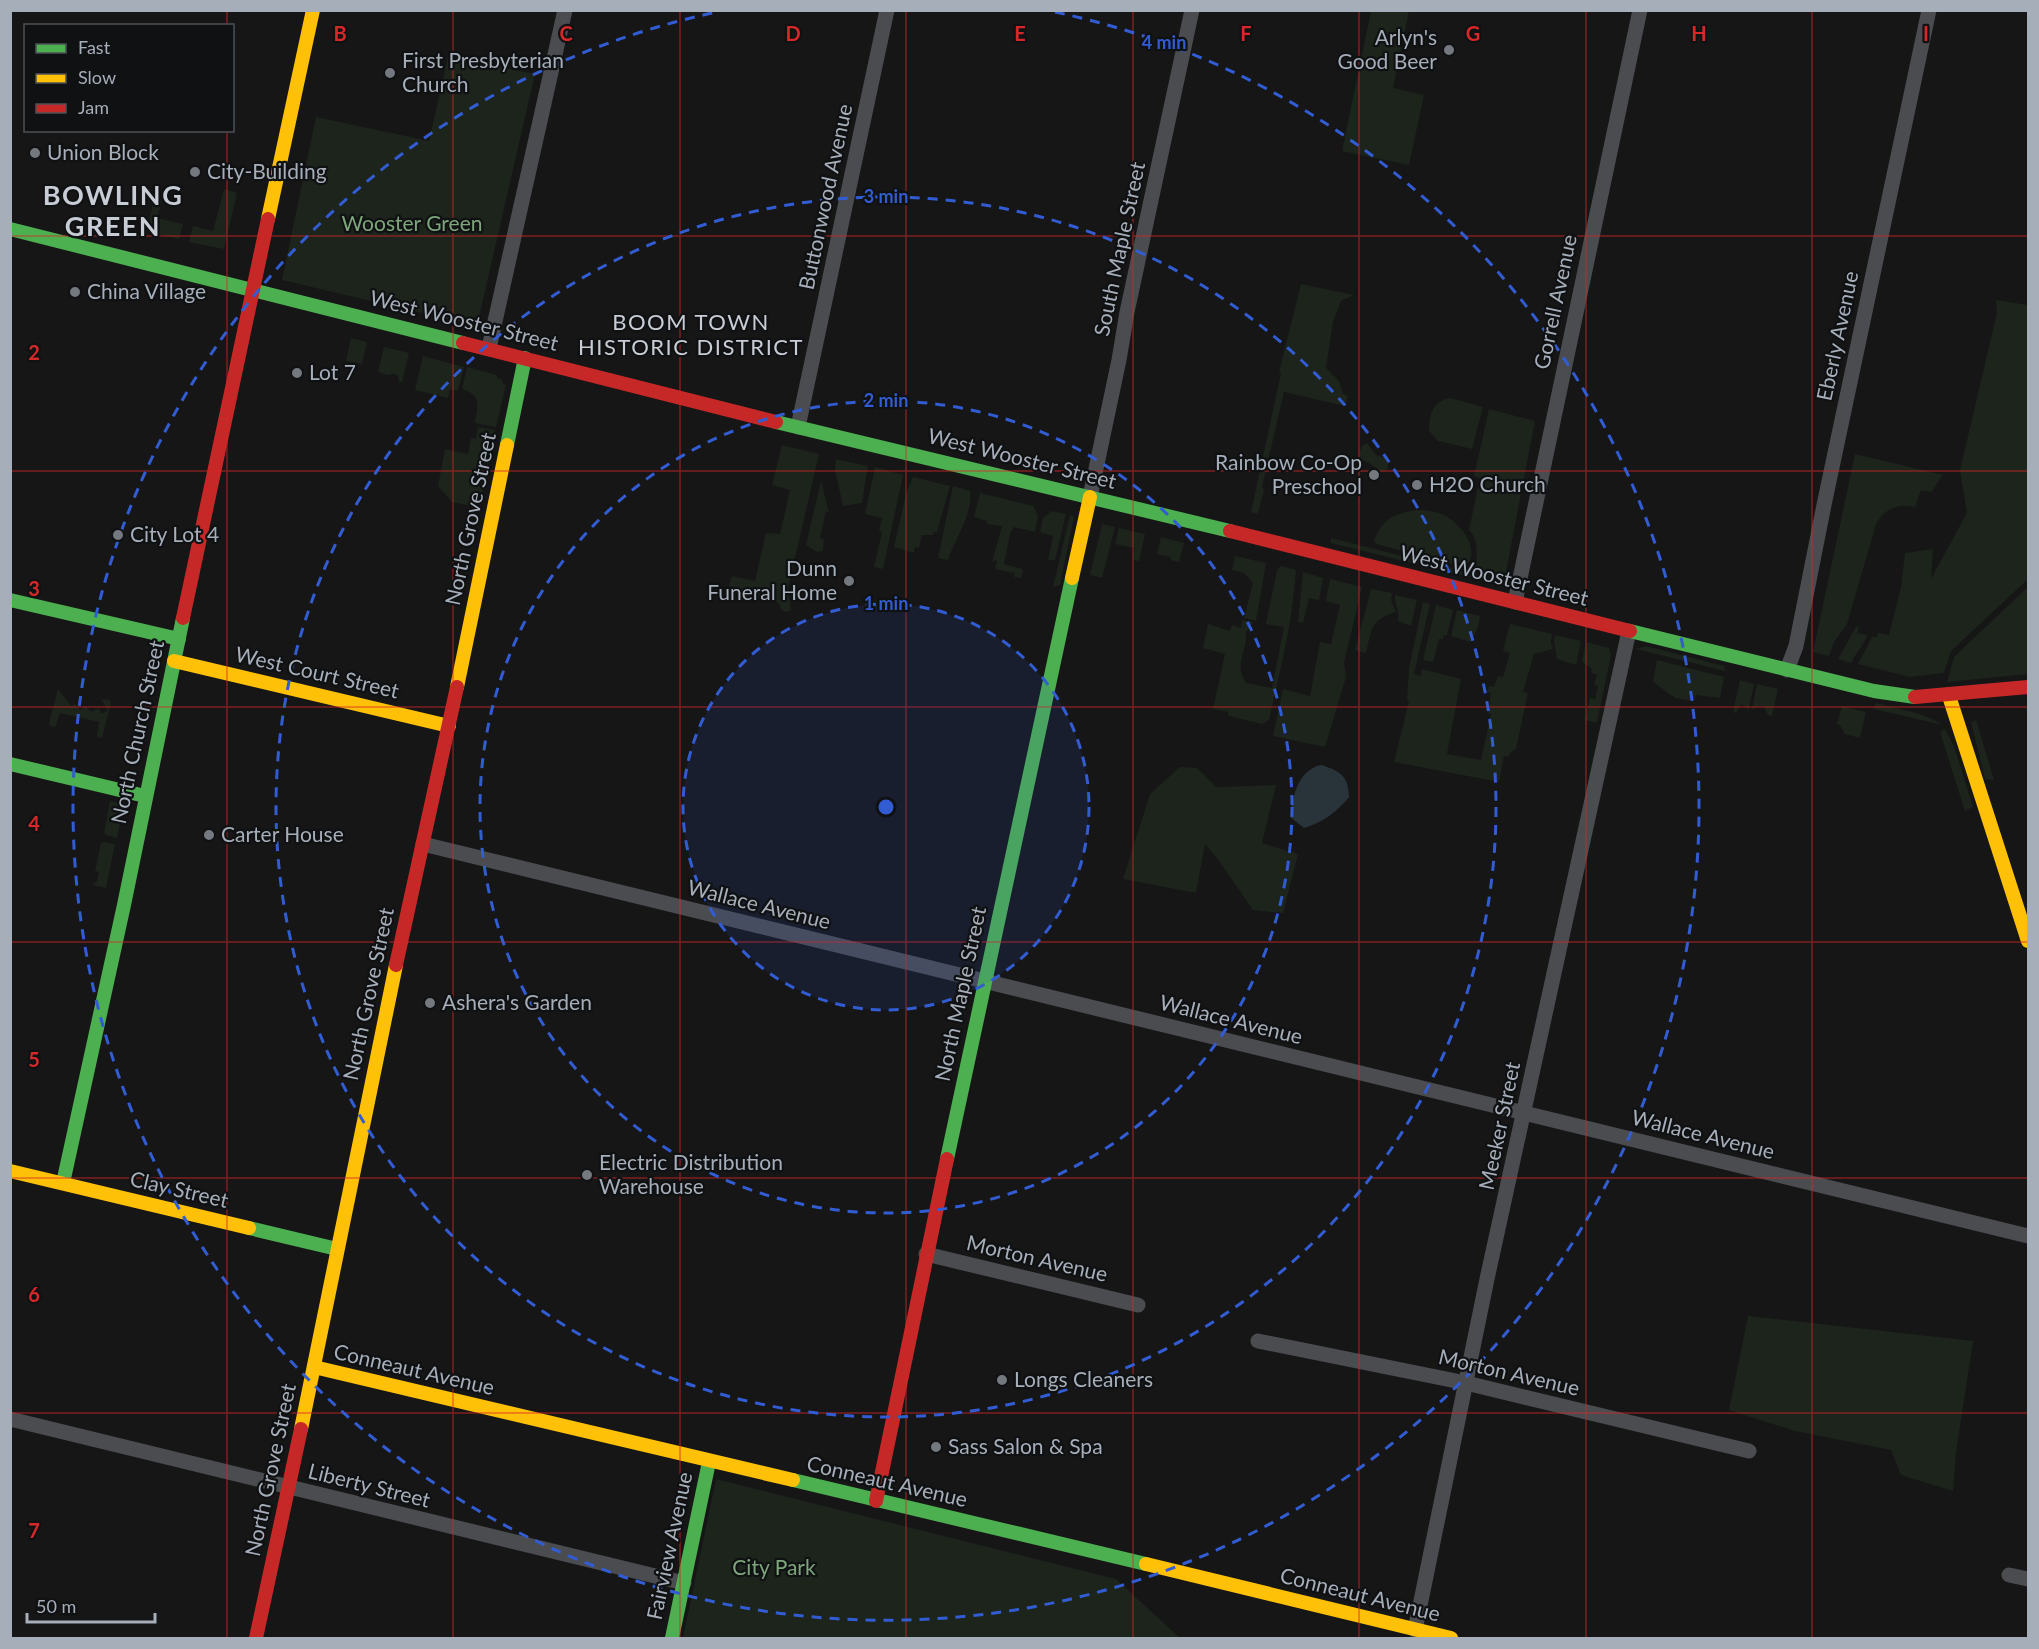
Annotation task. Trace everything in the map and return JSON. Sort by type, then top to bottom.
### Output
[{"type":"street","name":"North Church Street","points":[[63,1183],[313,10]]},
{"type":"street","points":[[489,348],[565,10]]},
{"type":"street","name":"Buttonwood Avenue","points":[[798,427],[887,10]]},
{"type":"street","name":"South Maple Street","points":[[1090,496],[1192,10]]},
{"type":"street","name":"Gorrell Avenue","points":[[1515,602],[1640,10]]},
{"type":"street","name":"Eberly Avenue","points":[[1788,670],[1796,646],[1924,12]]},
{"type":"street","name":"West Wooster Street","points":[[10,229],[798,427],[1090,496],[1878,692],[1919,698],[2028,687]]},
{"type":"street","name":"North Grove Street","points":[[256,1638],[525,358]]},
{"type":"street","name":"North Maple Street","points":[[876,1501],[926,1254],[1090,496]]},
{"type":"street","points":[[10,600],[179,639]]},
{"type":"street","name":"Meeker Street","points":[[1415,1630],[1487,1279],[1629,631]]},
{"type":"street","name":"West Court Street","points":[[174,661],[449,726]]},
{"type":"street","points":[[1950,696],[2028,941]]},
{"type":"street","points":[[10,764],[145,796]]},
{"type":"street","name":"Wallace Avenue","points":[[423,844],[2028,1236]]},
{"type":"street","name":"Clay Street","points":[[10,1171],[338,1249]]},
{"type":"street","name":"Morton Avenue","points":[[926,1254],[1138,1305]]},
{"type":"street","name":"Morton Avenue","points":[[1258,1341],[1466,1383],[1749,1451]]},
{"type":"street","name":"Conneaut Avenue","points":[[314,1367],[709,1462],[1061,1543],[1450,1638]]},
{"type":"street","name":"Liberty Street","points":[[10,1419],[684,1583]]},
{"type":"street","name":"Fairview Avenue","points":[[672,1638],[709,1462]]},
{"type":"street","points":[[2009,1575],[2028,1579]]},
{"type":"green space","points":[[1371,11],[1409,11],[1393,88],[1424,95],[1409,165],[1342,151]]},
{"type":"green space","name":"Wooster Green","points":[[448,57],[535,74],[477,326],[282,280],[316,117],[429,141]]},
{"type":"green space","points":[[224,189],[237,193],[224,249],[189,242],[193,226],[213,231]]},
{"type":"green space","points":[[154,198],[162,200],[157,218],[183,224],[179,239],[147,232]]},
{"type":"green space","points":[[1301,284],[1354,295],[1341,301],[1333,322],[1326,368],[1339,381],[1343,394],[1348,396],[1345,406],[1284,392],[1258,514],[1251,512],[1281,373],[1279,372]]},
{"type":"green space","points":[[1996,300],[2028,305],[2028,579],[1951,651],[1944,673],[1910,677],[1858,664],[1872,637],[1877,637],[1878,633],[1889,635],[1901,587],[1905,553],[1933,549],[1931,579],[1967,513],[1960,470],[1997,313]]},
{"type":"green space","points":[[351,338],[367,342],[362,364],[346,361]]},
{"type":"green space","points":[[384,347],[409,353],[402,382],[399,382],[395,374],[388,375],[378,372]]},
{"type":"green space","points":[[423,356],[464,367],[458,391],[450,389],[448,398],[415,390]]},
{"type":"green space","points":[[467,367],[497,375],[497,378],[502,379],[503,384],[506,385],[496,427],[475,423],[476,398],[462,389]]},
{"type":"green space","points":[[1450,398],[1483,407],[1472,449],[1438,441],[1429,431],[1435,406]]},
{"type":"green space","points":[[1489,409],[1535,421],[1505,577],[1475,569],[1476,543],[1469,530],[1480,478],[1474,476]]},
{"type":"green space","points":[[478,427],[495,430],[478,515],[471,506],[452,502],[438,486],[445,449],[468,454],[471,438],[476,439]]},
{"type":"green space","points":[[1367,443],[1376,455],[1388,459],[1388,469],[1382,472],[1361,460],[1359,454],[1362,446]]},
{"type":"green space","points":[[782,445],[819,454],[788,588],[791,610],[786,612],[781,609],[779,603],[727,592],[732,576],[755,581],[766,533],[780,534],[790,490],[772,485]]},
{"type":"green space","points":[[1855,454],[1943,475],[1931,492],[1921,490],[1915,507],[1892,508],[1883,514],[1876,524],[1847,624],[1834,642],[1829,656],[1813,652]]},
{"type":"green space","points":[[836,459],[868,466],[862,503],[843,506],[835,470]]},
{"type":"green space","points":[[875,467],[903,475],[883,569],[874,567],[882,532],[879,531],[882,518],[865,514]]},
{"type":"green space","points":[[913,477],[950,486],[937,532],[933,535],[922,535],[919,548],[915,547],[914,553],[894,547],[906,494]]},
{"type":"green space","points":[[821,481],[829,512],[826,511],[820,538],[824,540],[823,551],[817,552],[806,545]]},
{"type":"green space","points":[[953,486],[970,491],[970,500],[966,518],[948,560],[938,558]]},
{"type":"green space","points":[[980,493],[1033,506],[1038,516],[1035,532],[1014,527],[1010,534],[1004,564],[1023,569],[1021,578],[1014,577],[1015,573],[995,569],[997,560],[992,562],[1002,526],[987,524],[987,521],[974,517]]},
{"type":"green space","points":[[1415,510],[1444,515],[1457,524],[1467,538],[1472,553],[1465,567],[1376,544],[1374,541],[1377,533],[1385,522],[1394,516]]},
{"type":"green space","points":[[1052,511],[1066,514],[1055,560],[1048,560],[1053,536],[1040,532],[1043,518]]},
{"type":"green space","points":[[1070,515],[1074,517],[1060,585],[1053,587]]},
{"type":"green space","points":[[1102,524],[1115,527],[1102,578],[1090,575]]},
{"type":"green space","points":[[1119,528],[1145,534],[1139,561],[1133,560],[1135,548],[1115,544]]},
{"type":"green space","points":[[1161,537],[1184,543],[1179,562],[1171,560],[1171,557],[1157,554]]},
{"type":"green space","points":[[1331,538],[1502,581],[1501,585],[1331,543]]},
{"type":"green space","points":[[1235,556],[1266,563],[1256,621],[1244,618],[1253,583],[1244,573],[1232,570]]},
{"type":"green space","points":[[1281,566],[1296,570],[1292,608],[1269,720],[1262,724],[1229,716],[1228,712],[1213,709],[1225,654],[1203,648],[1208,624],[1230,631],[1232,625],[1241,628],[1242,620],[1253,622],[1246,632],[1241,664],[1242,676],[1246,683],[1272,688],[1284,627],[1266,624],[1277,570]]},
{"type":"green space","points":[[1303,572],[1323,578],[1319,600],[1309,598],[1303,623],[1298,622]]},
{"type":"green space","points":[[1330,579],[1362,587],[1344,663],[1346,677],[1325,747],[1273,736],[1283,689],[1310,696],[1320,642],[1331,644],[1340,605],[1326,601]]},
{"type":"green space","points":[[2028,587],[2028,674],[1947,682],[1954,657]]},
{"type":"green space","points":[[1371,589],[1392,593],[1391,600],[1396,612],[1381,618],[1374,626],[1366,653],[1355,650]]},
{"type":"green space","points":[[1395,595],[1417,600],[1411,626],[1398,621]]},
{"type":"green space","points":[[1423,602],[1430,604],[1414,674],[1421,676],[1422,669],[1461,679],[1447,754],[1481,760],[1491,714],[1488,713],[1491,693],[1487,692],[1489,686],[1494,687],[1498,676],[1503,677],[1510,653],[1503,651],[1510,624],[1552,634],[1553,649],[1534,654],[1523,692],[1528,693],[1516,749],[1508,757],[1504,756],[1499,782],[1394,762],[1409,701],[1407,700],[1409,668]]},
{"type":"green space","points":[[1436,605],[1453,610],[1447,636],[1444,635],[1443,639],[1439,639],[1433,662],[1423,660]]},
{"type":"green space","points":[[1457,610],[1480,616],[1471,642],[1451,636]]},
{"type":"green space","points":[[1856,627],[1859,627],[1857,633],[1867,635],[1864,643],[1851,663],[1838,659]]},
{"type":"green space","points":[[1555,635],[1581,641],[1576,665],[1557,659]]},
{"type":"green space","points":[[1586,642],[1609,648],[1611,655],[1597,723],[1585,720],[1590,698],[1595,699],[1598,686],[1594,685],[1597,675],[1591,673],[1592,669],[1582,661]]},
{"type":"green space","points":[[1646,646],[1724,666],[1725,671],[1636,649]]},
{"type":"green space","points":[[1657,660],[1724,677],[1720,698],[1696,695],[1694,701],[1675,698],[1653,682]]},
{"type":"green space","points":[[1740,680],[1754,684],[1748,712],[1747,707],[1741,704],[1736,713],[1733,712]]},
{"type":"green space","points":[[1757,684],[1778,689],[1772,716],[1768,715],[1764,707],[1752,709]]},
{"type":"green space","points":[[58,689],[71,706],[75,704],[80,710],[86,706],[91,712],[98,708],[102,714],[108,710],[101,699],[111,702],[102,738],[97,737],[99,722],[60,713],[55,727],[50,726]]},
{"type":"green space","points":[[1876,703],[1919,714],[1943,725],[1874,709]]},
{"type":"green space","points":[[1842,706],[1866,712],[1860,738],[1845,734],[1837,724]]},
{"type":"green space","points":[[1976,720],[1994,780],[1985,779],[1971,722]]},
{"type":"green space","points":[[1945,729],[1955,749],[1973,807],[1965,811],[1940,732]]},
{"type":"green space","points":[[1180,767],[1197,768],[1216,787],[1276,785],[1262,843],[1298,854],[1283,913],[1253,910],[1205,844],[1196,893],[1123,879],[1150,794]]},
{"type":"green space","points":[[110,801],[124,804],[117,838],[104,833]]},
{"type":"green space","points":[[101,843],[115,844],[106,888],[92,885],[97,881],[99,872],[95,871]]},
{"type":"green space","points":[[1748,1316],[1973,1341],[1956,1453],[1953,1491],[1901,1475],[1891,1450],[1795,1431],[1729,1410]]},
{"type":"green space","name":"City Park","points":[[716,1479],[1116,1579],[1180,1638],[683,1638]]},
{"type":"shaded area","points":[[1321,765],[1342,775],[1347,784],[1349,797],[1329,816],[1304,828],[1290,817],[1295,793],[1306,773]]},
{"type":"traffic: fast","points":[[10,229],[463,343]]},
{"type":"traffic: fast","points":[[507,445],[525,358]]},
{"type":"traffic: fast","points":[[776,422],[1230,531]]},
{"type":"traffic: fast","points":[[947,1159],[1072,578]]},
{"type":"traffic: fast","points":[[10,600],[179,639]]},
{"type":"traffic: fast","points":[[63,1183],[124,905],[183,618]]},
{"type":"traffic: fast","points":[[1630,631],[1874,691],[1915,697]]},
{"type":"traffic: fast","points":[[10,764],[145,796]]},
{"type":"traffic: fast","points":[[249,1228],[337,1249]]},
{"type":"traffic: fast","points":[[672,1638],[709,1462]]},
{"type":"traffic: fast","points":[[793,1480],[1146,1564]]},
{"type":"traffic: slow","points":[[268,219],[313,10]]},
{"type":"traffic: slow","points":[[457,687],[507,445]]},
{"type":"traffic: slow","points":[[1072,578],[1090,497]]},
{"type":"traffic: slow","points":[[174,661],[449,726]]},
{"type":"traffic: slow","points":[[1949,696],[2028,941]]},
{"type":"traffic: slow","points":[[301,1429],[396,965]]},
{"type":"traffic: slow","points":[[10,1171],[249,1228]]},
{"type":"traffic: slow","points":[[314,1367],[793,1480]]},
{"type":"traffic: slow","points":[[1146,1564],[1451,1638]]},
{"type":"traffic: jam","points":[[183,618],[268,219]]},
{"type":"traffic: jam","points":[[463,343],[776,422]]},
{"type":"traffic: jam","points":[[1230,531],[1630,631]]},
{"type":"traffic: jam","points":[[396,965],[457,687]]},
{"type":"traffic: jam","points":[[1915,697],[2028,687]]},
{"type":"traffic: jam","points":[[876,1501],[947,1159]]},
{"type":"traffic: jam","points":[[256,1638],[301,1429]]},
{"type":"place","name":"Arlyn's Good Beer","points":[[1449,50]]},
{"type":"place","name":"First Presbyterian Church","points":[[390,73]]},
{"type":"place","name":"Union Block","points":[[35,153]]},
{"type":"place","name":"City-Building","points":[[195,172]]},
{"type":"place","name":"China Village","points":[[75,292]]},
{"type":"place","name":"Lot 7","points":[[297,373]]},
{"type":"place","name":"Rainbow Co-Op Preschool","points":[[1374,475]]},
{"type":"place","name":"H2O Church","points":[[1417,485]]},
{"type":"place","name":"City Lot 4","points":[[118,535]]},
{"type":"place","name":"Dunn Funeral Home","points":[[849,581]]},
{"type":"place","name":"Carter House","points":[[209,835]]},
{"type":"place","name":"Ashera's Garden","points":[[430,1003]]},
{"type":"place","name":"Electric Distribution Warehouse","points":[[587,1175]]},
{"type":"place","name":"Longs Cleaners","points":[[1002,1380]]},
{"type":"place","name":"Sass Salon & Spa","points":[[936,1447]]},
{"type":"district","name":"BOWLING GREEN","points":[[113,212]]},
{"type":"district","name":"BOOM TOWN HISTORIC DISTRICT","points":[[691,334]]}]
